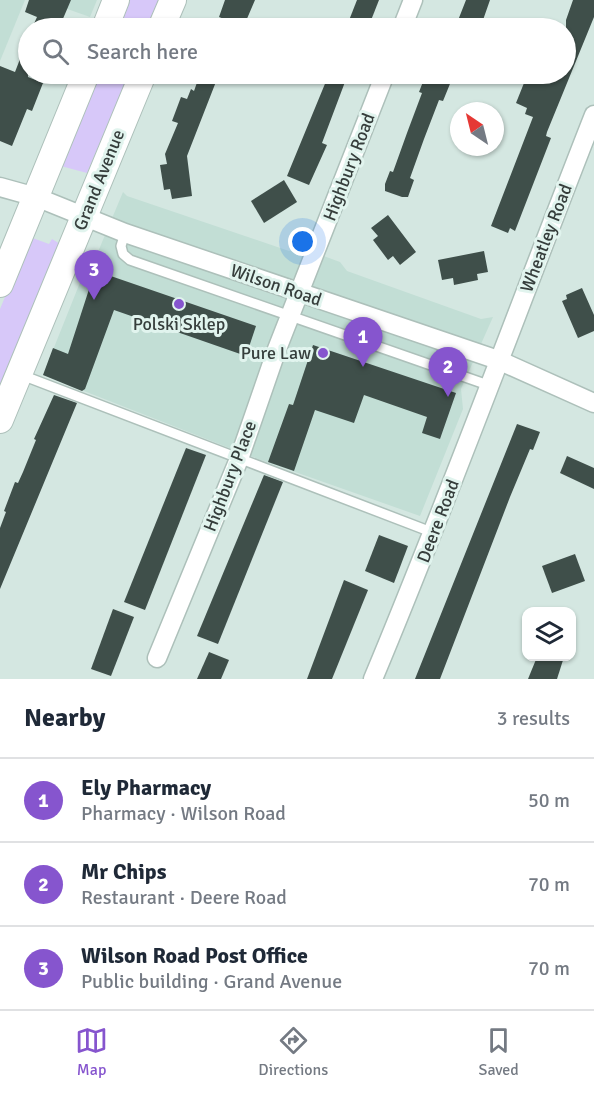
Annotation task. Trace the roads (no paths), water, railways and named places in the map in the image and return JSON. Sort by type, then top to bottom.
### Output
[{"type":"street","points":[[109,18],[116,0]]},
{"type":"street","points":[[165,18],[173,0]]},
{"type":"street","points":[[406,18],[413,0]]},
{"type":"street","points":[[0,285],[82,84]]},
{"type":"street","name":"Grand Avenue","points":[[0,420],[139,84]]},
{"type":"street","name":"Highbury Road","points":[[299,293],[381,84]]},
{"type":"street","name":"Wheatley Road","points":[[498,360],[594,115]]},
{"type":"street","name":"Wilson Road","points":[[0,187],[36,197],[124,233],[498,360],[594,403]]},
{"type":"street","name":"Highbury Place","points":[[158,658],[239,459],[299,293]]},
{"type":"street","name":"Deere Road","points":[[373,679],[434,533],[498,360]]},
{"type":"lane","name":"Wilson Road","points":[[124,233],[121,246],[123,255],[130,260],[488,385]]},
{"type":"lane","points":[[19,374],[434,533]]},
{"type":"place","name":"Wilson Road Post Office","points":[[94,300]]},
{"type":"place","name":"Polski Sklep","points":[[179,304]]},
{"type":"place","name":"Pure Law","points":[[323,353]]},
{"type":"place","name":"Ely Pharmacy","points":[[363,367]]},
{"type":"place","name":"Mr Chips","points":[[448,397]]}]
